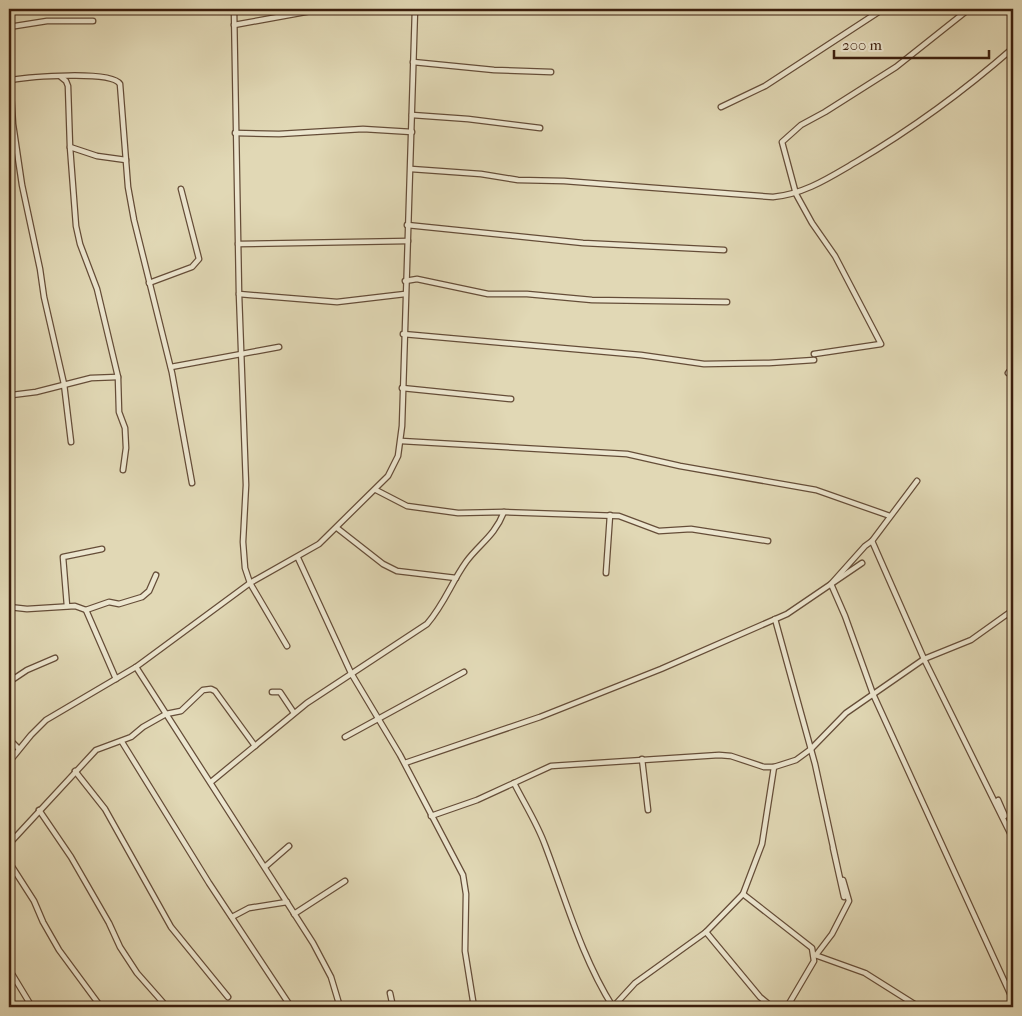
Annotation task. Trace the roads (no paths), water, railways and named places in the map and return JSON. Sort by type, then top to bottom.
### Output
[{"type":"street","points":[[234,9],[239,294],[246,486],[243,542],[245,568],[250,583],[287,646]]},
{"type":"street","points":[[234,25],[322,9]]},
{"type":"street","points":[[9,762],[46,720],[136,667],[250,583],[298,558],[319,544],[376,490],[393,467],[401,441],[415,9]]},
{"type":"street","points":[[721,108],[764,86],[883,9]]},
{"type":"street","points":[[814,354],[881,344],[834,256],[812,223],[796,194],[782,142],[801,125],[896,67],[970,9]]},
{"type":"street","points":[[9,27],[47,21],[93,21]]},
{"type":"street","points":[[411,169],[481,174],[518,180],[564,181],[773,197],[796,194],[820,183],[907,132],[1013,48]]},
{"type":"street","points":[[9,60],[13,124],[22,185],[44,297],[64,384],[72,442]]},
{"type":"street","points":[[413,62],[494,70],[551,72]]},
{"type":"street","points":[[11,80],[36,76],[60,76],[108,78],[118,80],[120,84],[128,187],[171,367],[192,483]]},
{"type":"street","points":[[60,76],[66,80],[68,86],[70,148],[76,226],[80,244],[97,289],[118,377],[119,412],[125,428],[126,448],[122,470]]},
{"type":"street","points":[[412,115],[468,119],[540,128]]},
{"type":"street","points":[[235,133],[279,134],[363,128],[412,132]]},
{"type":"street","points":[[70,148],[97,156],[126,160]]},
{"type":"street","points":[[150,283],[192,267],[199,259],[181,189]]},
{"type":"street","points":[[407,225],[583,243],[724,250]]},
{"type":"street","points":[[238,244],[408,241]]},
{"type":"street","points":[[405,281],[417,279],[488,294],[527,294],[592,300],[727,302]]},
{"type":"street","points":[[239,294],[337,302],[405,294]]},
{"type":"street","points":[[403,334],[641,355],[704,364],[769,364],[814,360]]},
{"type":"street","points":[[171,367],[279,347]]},
{"type":"street","points":[[1008,373],[1013,368]]},
{"type":"street","points":[[9,385],[10,396],[43,391],[91,378],[118,377]]},
{"type":"street","points":[[402,388],[510,399]]},
{"type":"street","points":[[401,441],[627,454],[816,490],[890,516]]},
{"type":"street","points":[[917,481],[872,541],[865,546],[831,584],[845,616],[873,694],[1013,1000]]},
{"type":"street","points":[[376,490],[406,506],[458,513],[504,512],[610,515],[624,517],[658,531],[691,529],[768,541]]},
{"type":"street","points":[[211,782],[294,713],[351,673],[427,624],[441,608],[467,560],[494,532],[504,512]]},
{"type":"street","points":[[606,573],[610,515]]},
{"type":"street","points":[[338,528],[382,564],[396,571],[456,578]]},
{"type":"street","points":[[872,541],[924,659],[1013,839]]},
{"type":"street","points":[[67,606],[62,557],[102,549]]},
{"type":"street","points":[[298,558],[351,673],[405,764],[463,875],[466,894],[465,951],[474,1007]]},
{"type":"street","points":[[405,764],[540,717],[661,669],[775,619],[786,614],[862,563]]},
{"type":"street","points":[[9,606],[27,609],[75,606],[86,610],[110,602],[119,604],[142,597],[149,591],[156,576]]},
{"type":"street","points":[[86,610],[116,679]]},
{"type":"street","points":[[432,816],[477,800],[551,766],[720,755],[774,767],[796,760],[811,750],[846,713],[873,694],[924,659],[971,640],[1013,610]]},
{"type":"street","points":[[775,619],[811,750],[844,898]]},
{"type":"street","points":[[9,682],[27,670],[55,658]]},
{"type":"street","points":[[136,667],[266,866],[332,977],[340,1007]]},
{"type":"street","points":[[345,737],[464,672]]},
{"type":"street","points":[[9,844],[96,750],[122,742],[166,714],[181,711],[203,690],[211,689],[216,691],[255,746]]},
{"type":"street","points":[[272,692],[280,692],[294,713]]},
{"type":"street","points":[[9,739],[19,749]]},
{"type":"street","points":[[122,742],[291,1007]]},
{"type":"street","points":[[642,759],[648,810]]},
{"type":"street","points":[[514,783],[544,842],[586,957],[613,1007],[635,983],[706,932],[743,894],[762,844],[774,767]]},
{"type":"street","points":[[75,771],[105,810],[171,927],[228,997]]},
{"type":"street","points":[[998,800],[1013,839]]},
{"type":"street","points":[[39,810],[71,857],[109,923],[120,947],[137,972],[167,1007]]},
{"type":"street","points":[[266,866],[289,846]]},
{"type":"street","points":[[833,848],[844,898]]},
{"type":"street","points":[[9,862],[34,901],[43,922],[59,950],[101,1007]]},
{"type":"street","points":[[787,1007],[814,961],[815,955],[832,934],[849,901],[838,862],[844,898]]},
{"type":"street","points":[[294,914],[345,882]]},
{"type":"street","points":[[743,894],[812,948],[815,955],[865,973],[919,1007]]},
{"type":"street","points":[[232,917],[249,908],[287,902]]},
{"type":"street","points":[[706,932],[760,996],[772,1007]]},
{"type":"street","points":[[9,969],[32,1007]]},
{"type":"street","points":[[390,992],[392,1007]]}]
